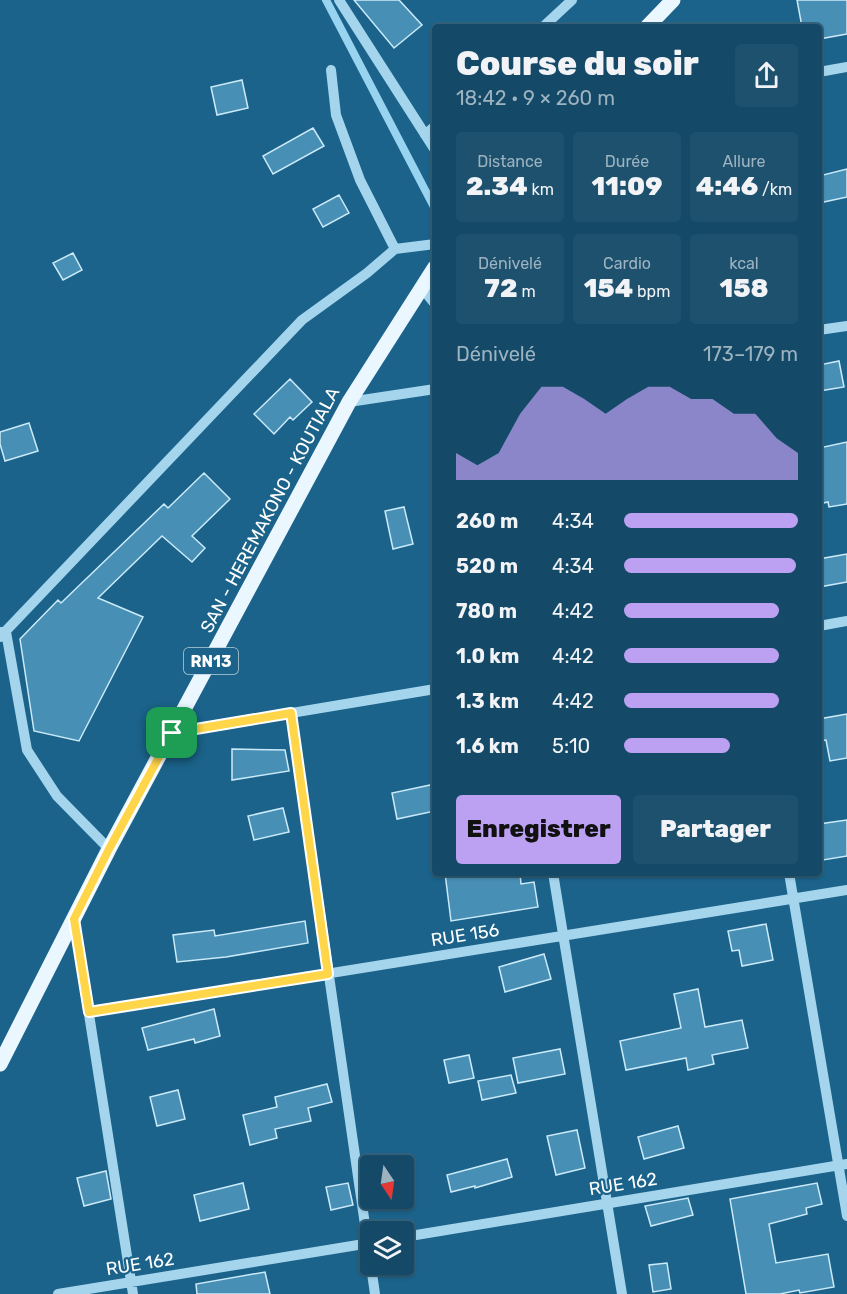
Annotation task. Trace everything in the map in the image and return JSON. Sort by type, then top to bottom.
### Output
[{"type":"main road","points":[[650,24],[673,0]]},
{"type":"main road","name":"SAN - HEREMAKONO - KOUTIALA","points":[[0,1064],[109,849],[349,402],[432,272]]},
{"type":"street","points":[[339,0],[432,146]]},
{"type":"street","points":[[546,24],[572,0]]},
{"type":"street","points":[[822,71],[847,67]]},
{"type":"street","points":[[331,70],[336,115],[360,180],[395,249]]},
{"type":"street","points":[[425,135],[432,129]]},
{"type":"street","points":[[109,849],[57,796],[27,750],[2,634],[302,320],[367,273],[395,249],[432,244]]},
{"type":"street","points":[[422,288],[432,300]]},
{"type":"street","points":[[822,330],[847,326]]},
{"type":"street","points":[[349,402],[432,389]]},
{"type":"street","points":[[822,625],[847,621]]},
{"type":"street","points":[[172,733],[432,690]]},
{"type":"street","points":[[291,713],[366,1221]]},
{"type":"street","points":[[554,876],[622,1294]]},
{"type":"street","points":[[789,876],[843,1165],[847,1216]]},
{"type":"street","name":"RUE 156","points":[[89,1012],[847,890]]},
{"type":"street","points":[[74,919],[133,1294]]},
{"type":"street","name":"RUE 162","points":[[414,1235],[843,1165]]},
{"type":"street","name":"RUE 162","points":[[58,1294],[360,1244]]},
{"type":"street","points":[[373,1275],[375,1294]]},
{"type":"building","points":[[354,0],[399,0],[422,25],[394,48]]},
{"type":"building","points":[[797,0],[847,0],[847,34],[822,38],[822,24],[801,24]]},
{"type":"building","points":[[242,80],[248,108],[217,115],[211,87]]},
{"type":"building","points":[[313,128],[324,146],[273,174],[263,156]]},
{"type":"building","points":[[847,169],[847,197],[822,202],[822,175]]},
{"type":"building","points":[[339,195],[349,213],[323,227],[313,209]]},
{"type":"building","points":[[73,253],[82,270],[63,280],[53,263]]},
{"type":"building","points":[[839,361],[844,387],[822,391],[822,364]]},
{"type":"building","points":[[290,379],[312,402],[293,420],[290,417],[274,434],[254,414]]},
{"type":"building","points":[[29,423],[38,451],[5,461],[0,444],[0,432]]},
{"type":"building","points":[[847,442],[847,504],[829,507],[828,502],[822,503],[822,447]]},
{"type":"building","points":[[204,473],[230,499],[192,536],[205,548],[192,562],[162,536],[98,598],[143,617],[79,741],[34,731],[20,639],[58,600],[61,603],[164,504],[168,508]]},
{"type":"building","points":[[404,507],[413,544],[393,549],[385,511]]},
{"type":"building","points":[[847,554],[847,582],[822,586],[822,558]]},
{"type":"building","points":[[847,714],[847,758],[830,761],[826,740],[822,741],[822,718]]},
{"type":"building","points":[[232,749],[285,750],[289,771],[232,780]]},
{"type":"building","points":[[432,785],[432,812],[397,819],[392,793]]},
{"type":"building","points":[[283,808],[289,832],[254,840],[248,816]]},
{"type":"building","points":[[847,820],[847,856],[823,860],[822,824]]},
{"type":"building","points":[[445,876],[520,876],[521,884],[534,882],[538,907],[451,921]]},
{"type":"building","points":[[305,921],[308,943],[226,957],[177,962],[173,935],[214,930],[215,936]]},
{"type":"building","points":[[766,924],[773,960],[742,966],[739,950],[732,951],[728,931]]},
{"type":"building","points":[[544,954],[551,979],[505,992],[499,967]]},
{"type":"building","points":[[698,989],[705,1027],[742,1020],[748,1048],[712,1055],[714,1064],[688,1070],[686,1058],[626,1070],[620,1041],[681,1028],[674,994]]},
{"type":"building","points":[[214,1009],[220,1036],[195,1043],[194,1039],[148,1050],[142,1028]]},
{"type":"building","points":[[560,1049],[565,1074],[518,1083],[513,1058]]},
{"type":"building","points":[[469,1055],[474,1078],[449,1083],[444,1060]]},
{"type":"building","points":[[511,1075],[516,1093],[482,1100],[478,1081]]},
{"type":"building","points":[[327,1084],[332,1102],[308,1108],[311,1121],[275,1129],[277,1138],[250,1145],[243,1115],[277,1107],[275,1097]]},
{"type":"building","points":[[178,1090],[185,1119],[157,1126],[150,1097]]},
{"type":"building","points":[[678,1126],[684,1148],[644,1159],[638,1137]]},
{"type":"building","points":[[577,1130],[585,1168],[556,1175],[547,1136]]},
{"type":"building","points":[[507,1159],[512,1177],[475,1188],[475,1186],[451,1192],[447,1175]]},
{"type":"building","points":[[106,1171],[111,1199],[84,1206],[77,1178]]},
{"type":"building","points":[[243,1183],[249,1209],[200,1221],[194,1195]]},
{"type":"building","points":[[348,1183],[353,1205],[331,1210],[326,1187]]},
{"type":"building","points":[[817,1183],[822,1204],[806,1208],[807,1214],[769,1224],[776,1263],[828,1254],[834,1287],[800,1293],[799,1290],[780,1294],[746,1294],[730,1199]]},
{"type":"building","points":[[688,1198],[693,1215],[651,1226],[645,1206]]},
{"type":"building","points":[[667,1263],[671,1289],[653,1292],[649,1265]]},
{"type":"building","points":[[265,1272],[270,1294],[197,1294],[196,1284]]},
{"type":"waterway","points":[[326,0],[432,203]]},
{"type":"route","points":[[291,713],[328,974],[89,1012],[74,919],[172,733],[291,713]]}]
